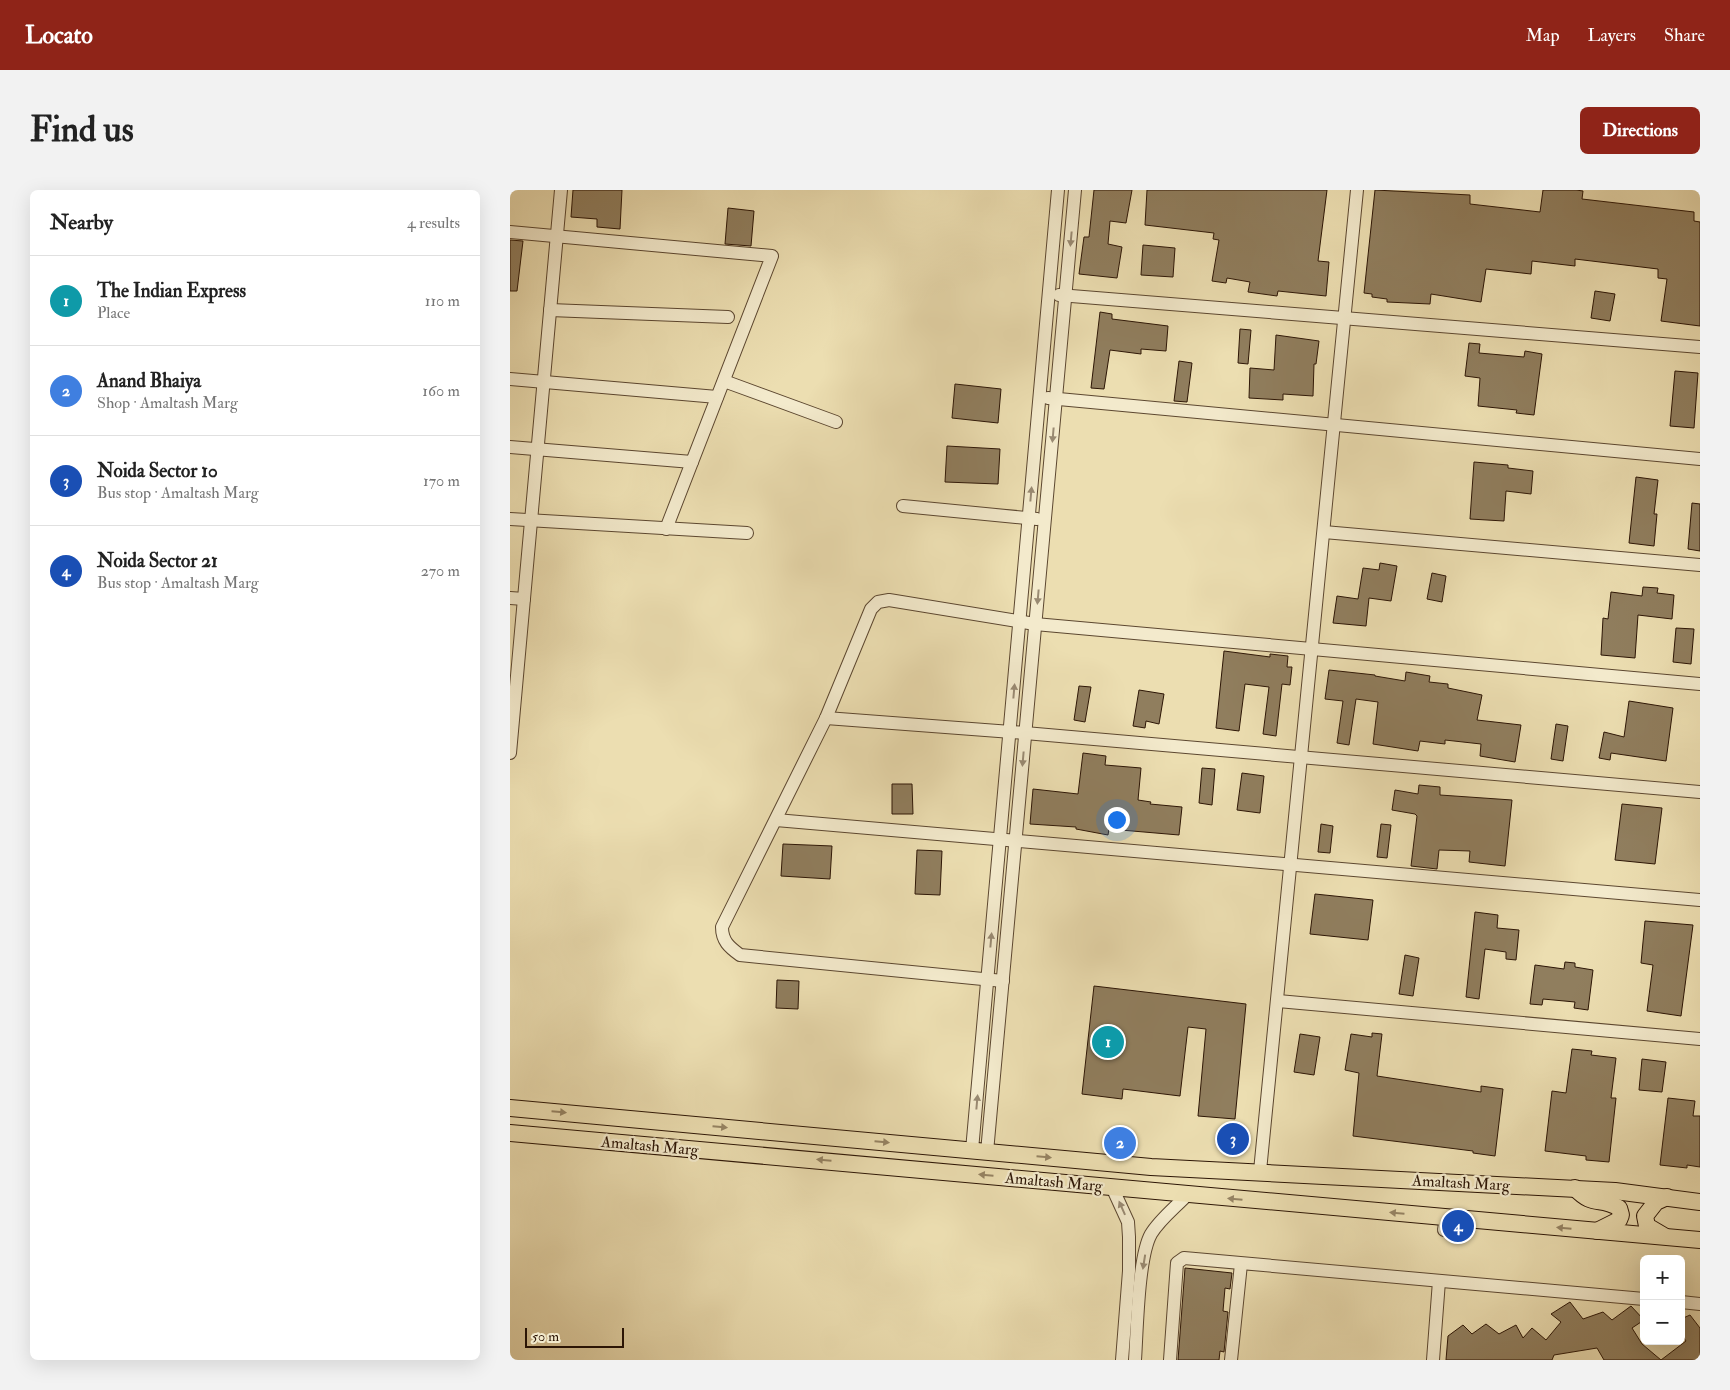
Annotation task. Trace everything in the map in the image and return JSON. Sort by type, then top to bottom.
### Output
[{"type":"main road","name":"Amaltash Marg","points":[[510,1108],[1151,1167],[1575,1188],[1700,1202]]},
{"type":"main road","name":"Amaltash Marg","points":[[510,1133],[1188,1194],[1445,1224],[1598,1231],[1700,1240]]},
{"type":"main road","points":[[1575,1188],[1586,1200],[1610,1203],[1619,1208],[1621,1215],[1619,1220],[1598,1231]]},
{"type":"main road","points":[[1666,1237],[1647,1226],[1645,1216],[1656,1202],[1667,1197]]},
{"type":"street","points":[[510,754],[514,665],[524,599],[561,190]]},
{"type":"street","points":[[980,1151],[988,980],[1058,190]]},
{"type":"street","points":[[980,1151],[1003,982],[1075,190]]},
{"type":"street","points":[[1260,1171],[1357,190]]},
{"type":"street","points":[[510,232],[772,256],[666,529]]},
{"type":"street","points":[[1049,294],[1700,347]]},
{"type":"street","points":[[550,310],[728,317]]},
{"type":"street","points":[[510,379],[717,397]]},
{"type":"street","points":[[724,381],[836,422]]},
{"type":"street","points":[[1040,398],[1700,459]]},
{"type":"street","points":[[510,447],[692,462]]},
{"type":"street","points":[[903,506],[1045,520]]},
{"type":"street","points":[[510,519],[747,533]]},
{"type":"street","points":[[1324,532],[1700,564]]},
{"type":"street","points":[[510,598],[524,599]]},
{"type":"street","points":[[1003,982],[740,955],[730,948],[722,938],[722,927],[826,718],[871,609],[878,602],[889,600],[1036,624],[1700,684]]},
{"type":"street","points":[[826,718],[1010,731],[1700,792]]},
{"type":"street","points":[[776,820],[1000,841],[1700,900]]},
{"type":"street","points":[[1278,1002],[1700,1039]]},
{"type":"street","points":[[1112,1187],[1128,1229],[1128,1359]]},
{"type":"street","points":[[1128,1359],[1146,1246],[1152,1233],[1188,1194]]},
{"type":"street","points":[[1128,1229],[1141,1239],[1152,1233]]},
{"type":"street","points":[[1170,1360],[1177,1263],[1184,1258],[1640,1299]]},
{"type":"street","points":[[1231,1360],[1241,1264]]},
{"type":"street","points":[[1433,1360],[1440,1282]]},
{"type":"street","points":[[1685,1302],[1700,1304]]},
{"type":"building","points":[[573,190],[622,190],[620,229],[597,227],[597,219],[571,217]]},
{"type":"building","points":[[1094,190],[1132,190],[1126,223],[1110,221],[1108,244],[1122,247],[1117,278],[1079,274],[1084,237],[1089,237]]},
{"type":"building","points":[[1147,190],[1327,190],[1318,261],[1329,262],[1326,296],[1278,291],[1277,296],[1248,292],[1250,282],[1227,278],[1226,283],[1212,281],[1219,240],[1213,239],[1214,233],[1145,225]]},
{"type":"building","points":[[1375,190],[1470,195],[1470,204],[1540,212],[1543,190],[1576,190],[1583,191],[1582,199],[1694,212],[1694,221],[1700,222],[1700,326],[1661,321],[1667,279],[1658,278],[1658,269],[1575,259],[1575,266],[1532,261],[1531,274],[1486,269],[1481,302],[1431,294],[1430,304],[1387,302],[1387,299],[1372,297],[1372,294],[1364,293]]},
{"type":"building","points":[[728,208],[754,211],[751,246],[725,244]]},
{"type":"building","points":[[510,240],[523,241],[517,291],[510,291]]},
{"type":"building","points":[[1143,245],[1175,248],[1173,277],[1141,275]]},
{"type":"building","points":[[1595,291],[1615,294],[1610,321],[1591,318]]},
{"type":"building","points":[[1100,312],[1112,314],[1112,319],[1168,326],[1166,351],[1141,349],[1141,354],[1110,350],[1104,389],[1091,388]]},
{"type":"building","points":[[1240,329],[1251,330],[1248,364],[1238,363]]},
{"type":"building","points":[[1276,335],[1319,341],[1316,364],[1314,364],[1313,396],[1283,394],[1283,400],[1249,398],[1250,368],[1274,370]]},
{"type":"building","points":[[1469,343],[1480,344],[1479,353],[1524,357],[1525,351],[1542,354],[1534,415],[1516,413],[1517,410],[1478,406],[1480,378],[1465,376]]},
{"type":"building","points":[[1179,361],[1192,363],[1187,402],[1174,401]]},
{"type":"building","points":[[1675,371],[1698,373],[1694,428],[1670,426]]},
{"type":"building","points":[[955,384],[1001,389],[998,423],[952,418]]},
{"type":"building","points":[[947,446],[1000,449],[998,484],[945,482]]},
{"type":"building","points":[[1474,462],[1508,465],[1508,468],[1533,471],[1531,494],[1506,491],[1504,521],[1470,519]]},
{"type":"building","points":[[1636,477],[1658,480],[1654,514],[1657,514],[1654,546],[1629,543]]},
{"type":"building","points":[[1692,503],[1700,504],[1700,551],[1688,549]]},
{"type":"building","points":[[1380,563],[1397,566],[1391,601],[1369,598],[1366,626],[1333,623],[1337,596],[1358,599],[1363,568],[1379,570]]},
{"type":"building","points":[[1432,573],[1446,576],[1442,602],[1427,599]]},
{"type":"building","points":[[1643,587],[1658,588],[1657,593],[1674,595],[1672,619],[1638,615],[1635,658],[1601,655],[1603,618],[1608,619],[1611,592],[1642,596]]},
{"type":"building","points":[[1676,628],[1694,629],[1691,664],[1673,662]]},
{"type":"building","points":[[1224,651],[1270,657],[1270,654],[1288,656],[1287,667],[1292,667],[1290,685],[1282,684],[1276,736],[1263,734],[1269,687],[1245,684],[1239,731],[1216,728]]},
{"type":"building","points":[[1329,670],[1375,675],[1405,681],[1406,672],[1430,676],[1429,682],[1448,684],[1448,688],[1482,695],[1477,720],[1521,725],[1515,762],[1480,756],[1481,744],[1445,740],[1445,744],[1420,741],[1418,751],[1373,744],[1378,702],[1356,699],[1349,745],[1337,743],[1343,701],[1325,699]]},
{"type":"building","points":[[1079,686],[1091,687],[1085,722],[1074,720]]},
{"type":"building","points":[[1139,690],[1164,694],[1159,724],[1146,721],[1145,728],[1133,726]]},
{"type":"building","points":[[1629,701],[1673,708],[1666,761],[1611,753],[1610,760],[1599,758],[1604,732],[1624,737]]},
{"type":"building","points":[[1556,724],[1568,726],[1563,761],[1551,759]]},
{"type":"building","points":[[1083,753],[1106,756],[1105,765],[1141,768],[1138,800],[1151,802],[1150,804],[1182,807],[1179,835],[1109,829],[1108,835],[1076,829],[1076,827],[1030,824],[1033,789],[1078,794]]},
{"type":"building","points":[[1202,768],[1215,769],[1212,805],[1199,803]]},
{"type":"building","points":[[1242,773],[1264,776],[1260,813],[1237,810]]},
{"type":"building","points":[[892,784],[912,784],[913,814],[892,814]]},
{"type":"building","points":[[1419,785],[1440,787],[1440,795],[1512,800],[1505,866],[1469,862],[1470,851],[1439,850],[1437,869],[1411,866],[1417,816],[1392,810],[1395,790],[1418,794]]},
{"type":"building","points":[[1622,804],[1662,808],[1655,864],[1615,860]]},
{"type":"building","points":[[1321,824],[1333,826],[1330,853],[1318,852]]},
{"type":"building","points":[[1381,824],[1391,825],[1387,858],[1377,857]]},
{"type":"building","points":[[783,844],[832,846],[830,879],[781,876]]},
{"type":"building","points":[[917,850],[942,851],[940,895],[915,894]]},
{"type":"building","points":[[1315,894],[1373,900],[1368,940],[1310,934]]},
{"type":"building","points":[[1475,912],[1498,915],[1497,928],[1519,930],[1516,960],[1506,959],[1506,952],[1485,949],[1479,999],[1466,997]]},
{"type":"building","points":[[1645,921],[1693,925],[1681,1016],[1647,1011],[1653,965],[1641,963]]},
{"type":"building","points":[[1405,955],[1419,958],[1413,996],[1399,994]]},
{"type":"building","points":[[1565,962],[1575,963],[1575,967],[1593,970],[1588,1010],[1574,1008],[1575,1002],[1543,999],[1542,1005],[1530,1004],[1535,965],[1564,969]]},
{"type":"building","points":[[777,980],[799,981],[798,1009],[776,1008]]},
{"type":"building","points":[[1094,986],[1246,1004],[1235,1119],[1198,1116],[1206,1029],[1188,1027],[1180,1096],[1123,1089],[1122,1099],[1082,1094]]},
{"type":"building","points":[[1372,1033],[1382,1034],[1377,1076],[1481,1092],[1481,1086],[1503,1089],[1495,1156],[1473,1153],[1473,1151],[1353,1136],[1359,1073],[1345,1070],[1351,1034],[1372,1037]]},
{"type":"building","points":[[1300,1034],[1320,1037],[1314,1075],[1294,1072]]},
{"type":"building","points":[[1572,1049],[1592,1051],[1591,1055],[1616,1058],[1611,1098],[1616,1098],[1609,1162],[1586,1160],[1586,1156],[1545,1151],[1552,1091],[1566,1093]]},
{"type":"building","points":[[1642,1059],[1666,1062],[1662,1092],[1639,1090]]},
{"type":"building","points":[[1668,1098],[1695,1101],[1693,1116],[1700,1116],[1700,1167],[1687,1165],[1687,1168],[1660,1165]]},
{"type":"building","points":[[1185,1268],[1232,1273],[1230,1289],[1225,1288],[1223,1311],[1228,1312],[1224,1352],[1220,1351],[1219,1360],[1178,1360]]},
{"type":"building","points":[[1570,1302],[1583,1319],[1603,1312],[1612,1320],[1631,1306],[1640,1316],[1640,1323],[1632,1328],[1640,1341],[1640,1345],[1643,1345],[1661,1360],[1604,1360],[1597,1348],[1554,1355],[1552,1360],[1446,1360],[1448,1336],[1463,1325],[1472,1334],[1486,1324],[1499,1334],[1516,1325],[1523,1338],[1532,1328],[1546,1340],[1561,1322],[1551,1314]]},
{"type":"building","points":[[1690,1315],[1700,1328],[1700,1360],[1661,1360],[1681,1345],[1685,1345],[1685,1317]]},
{"type":"place","name":"The Indian Express","points":[[1108,1042]]},
{"type":"place","name":"Noida Sector 10","points":[[1233,1139]]},
{"type":"place","name":"Anand Bhaiya","points":[[1120,1143]]},
{"type":"place","name":"Noida Sector 21","points":[[1458,1226]]}]
